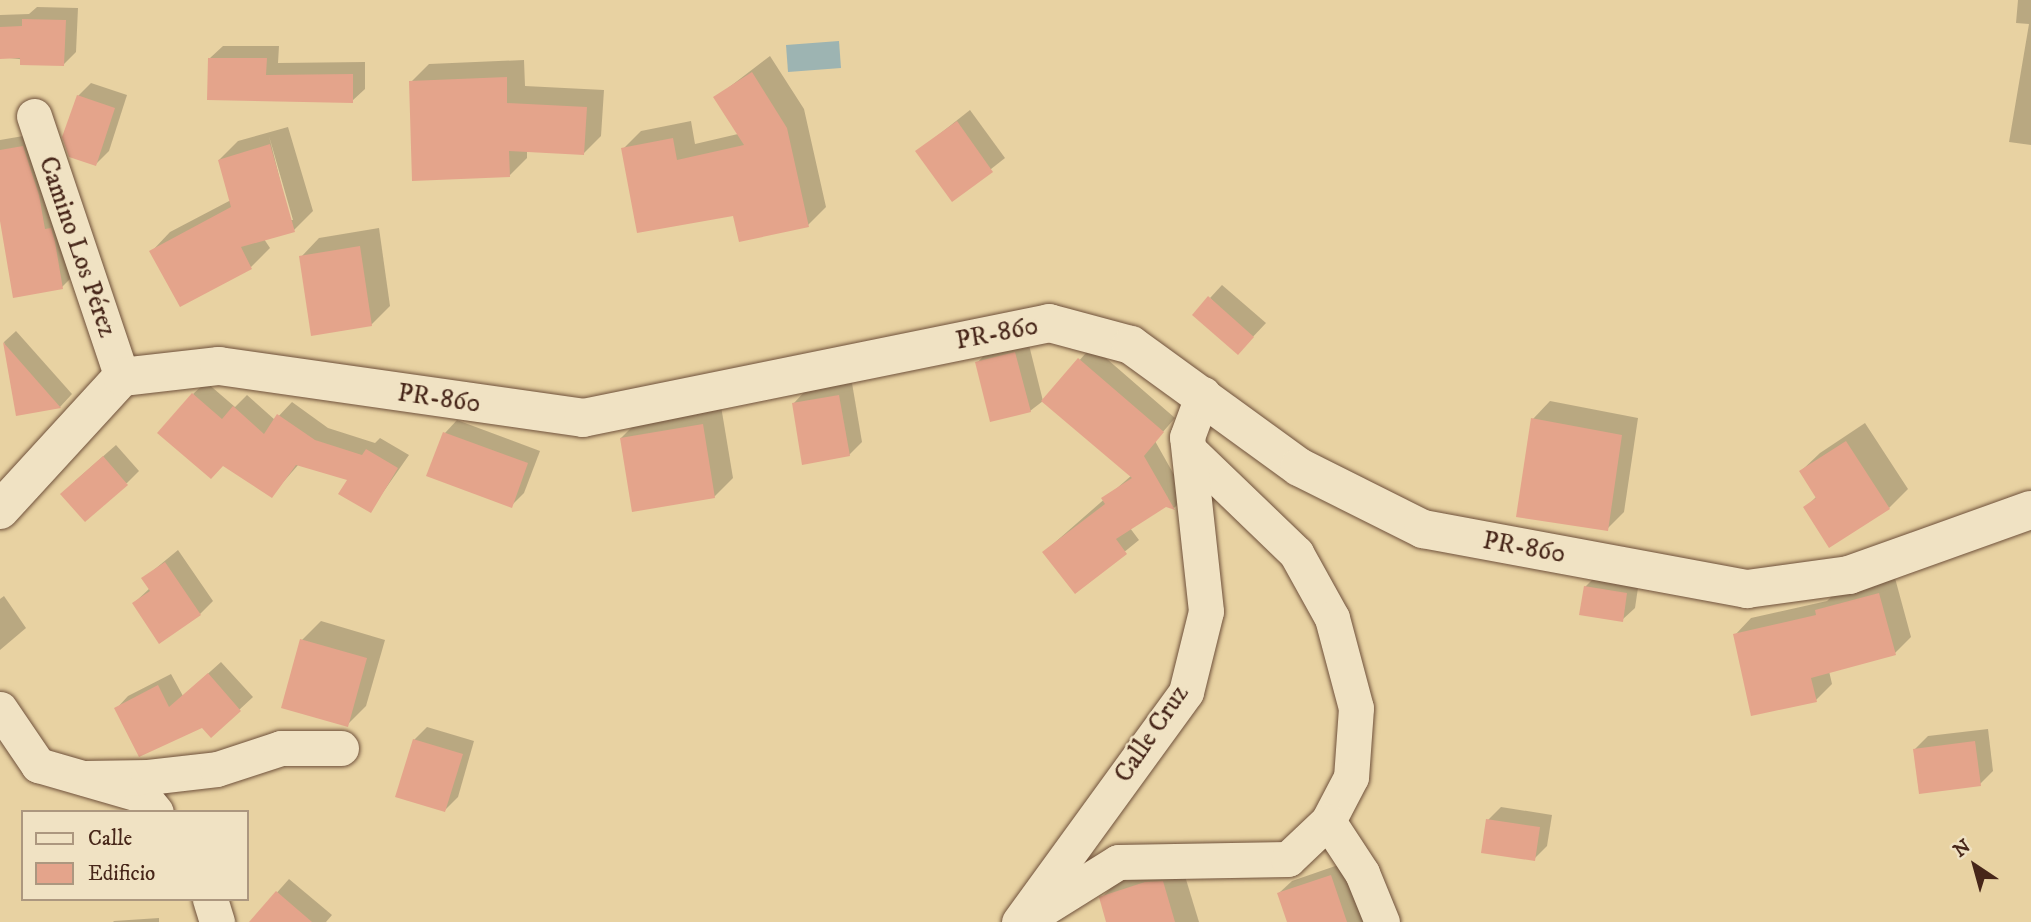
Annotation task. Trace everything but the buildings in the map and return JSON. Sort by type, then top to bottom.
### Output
[{"type":"street","name":"Camino Los Pérez","points":[[34,116],[122,377]]},
{"type":"street","name":"PR-860","points":[[122,377],[219,366],[583,418],[1049,323],[1131,345],[1203,394],[1299,467],[1423,529],[1747,589],[1849,575],[2031,510]]},
{"type":"street","points":[[0,510],[122,377]]},
{"type":"street","name":"Calle Cruz","points":[[1020,922],[1186,692],[1206,611],[1187,437],[1203,394]]},
{"type":"street","points":[[1020,922],[1118,862],[1288,859],[1328,821],[1350,778],[1356,708],[1332,618],[1296,552],[1189,450]]},
{"type":"street","points":[[0,709],[38,765],[142,794],[154,810]]},
{"type":"street","points":[[85,778],[148,778],[217,769],[281,748],[341,748]]},
{"type":"street","points":[[1328,821],[1362,873],[1382,922]]},
{"type":"street","points":[[211,901],[217,922]]},
{"type":"water","points":[[839,41],[841,68],[788,72],[786,45]]}]
